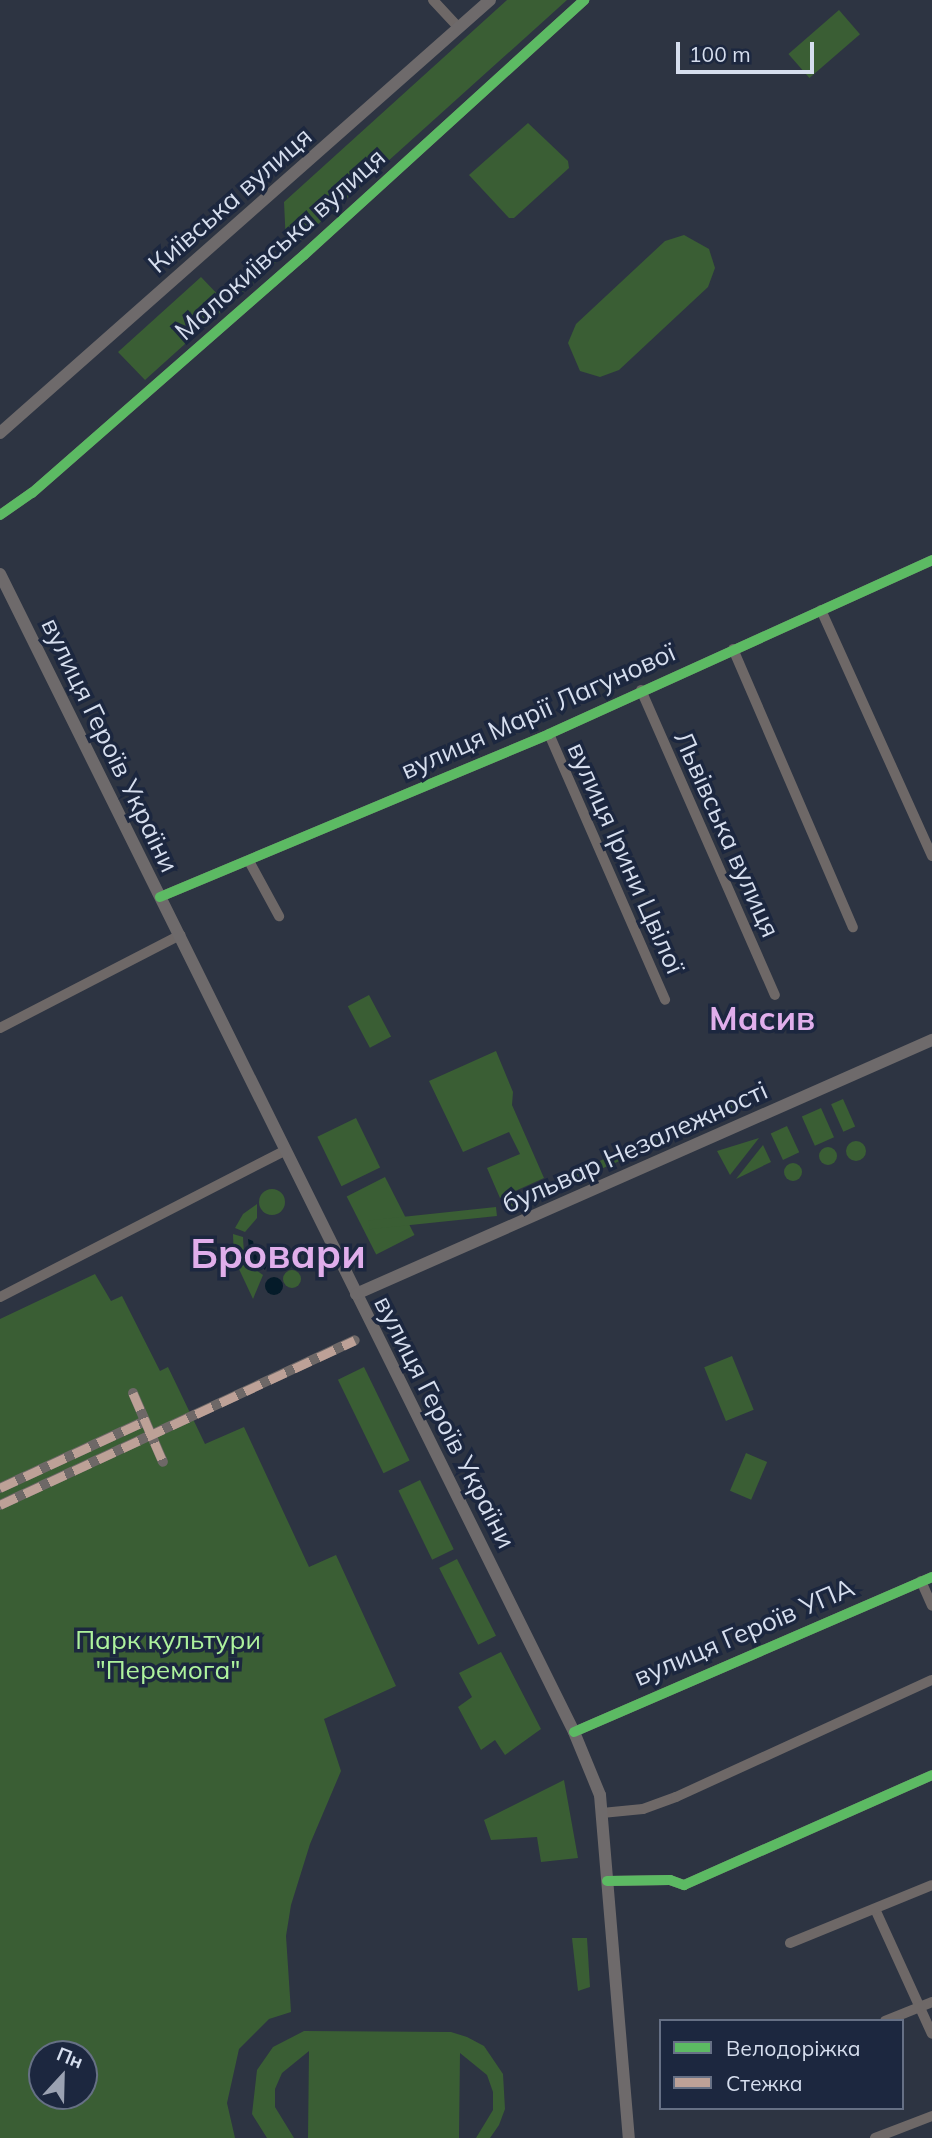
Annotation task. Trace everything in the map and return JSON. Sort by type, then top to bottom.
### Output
[{"type":"main road","name":"Київська вулиця","points":[[0,433],[490,0]]},
{"type":"main road","name":"вулиця Героїв України","points":[[0,574],[574,1731],[600,1795],[629,2138]]},
{"type":"main road","name":"бульвар Незалежності","points":[[356,1294],[932,1040]]},
{"type":"street","points":[[433,0],[459,28]]},
{"type":"street","name":"Малокиївська вулиця","points":[[0,515],[32,493],[294,263],[584,0]]},
{"type":"street","name":"вулиця Марії Лагунової","points":[[160,897],[549,734],[932,560]]},
{"type":"street","points":[[821,610],[932,856]]},
{"type":"street","points":[[733,649],[853,927]]},
{"type":"street","name":"Львівська вулиця","points":[[641,690],[775,995]]},
{"type":"street","name":"вулиця Ірини Цвілої","points":[[549,734],[665,1000]]},
{"type":"street","points":[[249,861],[279,916]]},
{"type":"street","points":[[0,1028],[180,935]]},
{"type":"street","points":[[0,1297],[284,1151]]},
{"type":"street","points":[[0,1505],[355,1340]]},
{"type":"street","points":[[133,1393],[163,1462]]},
{"type":"street","points":[[0,1488],[145,1421]]},
{"type":"street","name":"вулиця Героїв УПА","points":[[574,1731],[932,1577]]},
{"type":"street","points":[[921,1581],[932,1606]]},
{"type":"street","points":[[602,1813],[643,1809],[676,1797],[932,1680]]},
{"type":"street","points":[[607,1881],[670,1880],[684,1885],[932,1775]]},
{"type":"street","points":[[790,1943],[932,1885]]},
{"type":"street","points":[[876,1909],[932,2034]]},
{"type":"street","points":[[890,2019],[932,2002]]},
{"type":"street","points":[[875,2138],[932,2116]]},
{"type":"green space","points":[[507,0],[567,0],[145,380],[118,352],[201,277],[223,300],[286,244],[284,202]]},
{"type":"green space","points":[[839,10],[860,34],[809,78],[788,54]]},
{"type":"green space","points":[[528,123],[568,161],[569,168],[514,218],[509,218],[469,175]]},
{"type":"green space","points":[[684,235],[709,249],[715,268],[708,287],[619,370],[600,377],[580,371],[568,343],[576,324],[665,241]]},
{"type":"green space","points":[[369,995],[391,1036],[370,1048],[348,1006]]},
{"type":"green space","points":[[496,1051],[513,1092],[512,1105],[544,1178],[500,1198],[487,1168],[520,1154],[509,1132],[463,1152],[429,1081]]},
{"type":"green space","points":[[843,1099],[855,1126],[843,1132],[831,1104]]},
{"type":"green space","points":[[741,1100],[744,1106],[718,1119],[715,1113]]},
{"type":"green space","points":[[821,1108],[834,1137],[815,1146],[802,1117]]},
{"type":"green space","points":[[710,1114],[713,1120],[684,1135],[681,1129]]},
{"type":"green space","points":[[356,1118],[380,1167],[341,1186],[317,1137]]},
{"type":"green space","points":[[787,1126],[799,1152],[783,1160],[771,1134]]},
{"type":"green space","points":[[677,1128],[679,1135],[652,1142],[650,1136]]},
{"type":"green space","points":[[759,1138],[730,1175],[717,1151]]},
{"type":"green space","points":[[856,1141],[863,1144],[866,1151],[863,1158],[856,1161],[849,1158],[846,1151],[849,1144]]},
{"type":"green space","points":[[763,1145],[771,1162],[736,1179]]},
{"type":"green space","points":[[828,1147],[834,1150],[837,1156],[834,1162],[828,1165],[822,1162],[819,1156],[822,1150]]},
{"type":"green space","points":[[623,1151],[626,1158],[599,1170],[595,1163]]},
{"type":"green space","points":[[793,1163],[799,1166],[802,1172],[799,1178],[793,1181],[787,1178],[784,1172],[787,1166]]},
{"type":"green space","points":[[591,1166],[594,1173],[562,1187],[554,1182]]},
{"type":"green space","points":[[385,1177],[415,1235],[376,1254],[347,1197]]},
{"type":"green space","points":[[547,1184],[545,1194],[511,1210],[503,1205]]},
{"type":"green space","points":[[272,1189],[281,1193],[285,1202],[281,1211],[272,1215],[263,1211],[259,1202],[263,1193]]},
{"type":"green space","points":[[257,1204],[257,1218],[245,1232],[235,1228],[243,1214]]},
{"type":"green space","points":[[496,1207],[497,1216],[370,1229],[369,1220]]},
{"type":"green space","points":[[233,1234],[243,1237],[244,1256],[234,1261]]},
{"type":"green space","points":[[246,1263],[263,1275],[253,1299],[238,1267]]},
{"type":"green space","points":[[292,1270],[298,1273],[301,1279],[298,1285],[292,1288],[286,1285],[283,1279],[286,1273]]},
{"type":"green space","name":"Парк культури \"Перемога\"","points":[[95,1274],[111,1301],[122,1296],[160,1371],[168,1367],[205,1444],[244,1427],[309,1567],[336,1555],[396,1686],[324,1719],[341,1771],[310,1844],[291,1905],[286,1936],[291,2012],[269,2019],[239,2049],[227,2103],[235,2138],[0,2138],[0,1319]]},
{"type":"green space","points":[[732,1356],[754,1410],[726,1421],[704,1367]]},
{"type":"green space","points":[[364,1367],[410,1460],[384,1473],[338,1380]]},
{"type":"green space","points":[[746,1453],[767,1462],[751,1500],[730,1491]]},
{"type":"green space","points":[[420,1480],[454,1549],[432,1560],[398,1491]]},
{"type":"green space","points":[[457,1559],[496,1636],[478,1645],[439,1568]]},
{"type":"green space","points":[[501,1652],[541,1729],[505,1755],[495,1740],[481,1750],[458,1707],[472,1697],[459,1673]]},
{"type":"green space","points":[[564,1780],[578,1858],[541,1862],[537,1837],[491,1840],[484,1820]]},
{"type":"green space","points":[[572,1938],[587,1938],[590,1987],[578,1991]]},
{"type":"green space","points":[[304,2031],[451,2032],[467,2037],[484,2046],[503,2074],[505,2109],[499,2125],[490,2138],[476,2138],[493,2110],[493,2092],[487,2075],[460,2053],[459,2138],[308,2138],[309,2051],[282,2073],[275,2089],[275,2107],[294,2138],[267,2138],[252,2114],[257,2070],[273,2047]]},
{"type":"water","points":[[248,1239],[253,1241],[256,1255],[267,1265],[265,1270],[250,1257]]},
{"type":"water","points":[[274,1277],[280,1280],[283,1286],[280,1292],[274,1295],[268,1292],[265,1286],[268,1280]]},
{"type":"marked path","points":[[0,1505],[355,1340]]},
{"type":"marked path","points":[[133,1393],[163,1462]]},
{"type":"marked path","points":[[0,1488],[145,1421]]},
{"type":"cycle path","points":[[0,515],[32,493],[304,255],[584,0]]},
{"type":"cycle path","points":[[160,897],[549,734],[932,560]]},
{"type":"cycle path","points":[[574,1732],[932,1577]]},
{"type":"cycle path","points":[[607,1881],[670,1880],[684,1885],[932,1775]]},
{"type":"district","name":"Масив","points":[[762,1018]]},
{"type":"district","name":"Бровари","points":[[278,1253]]}]
